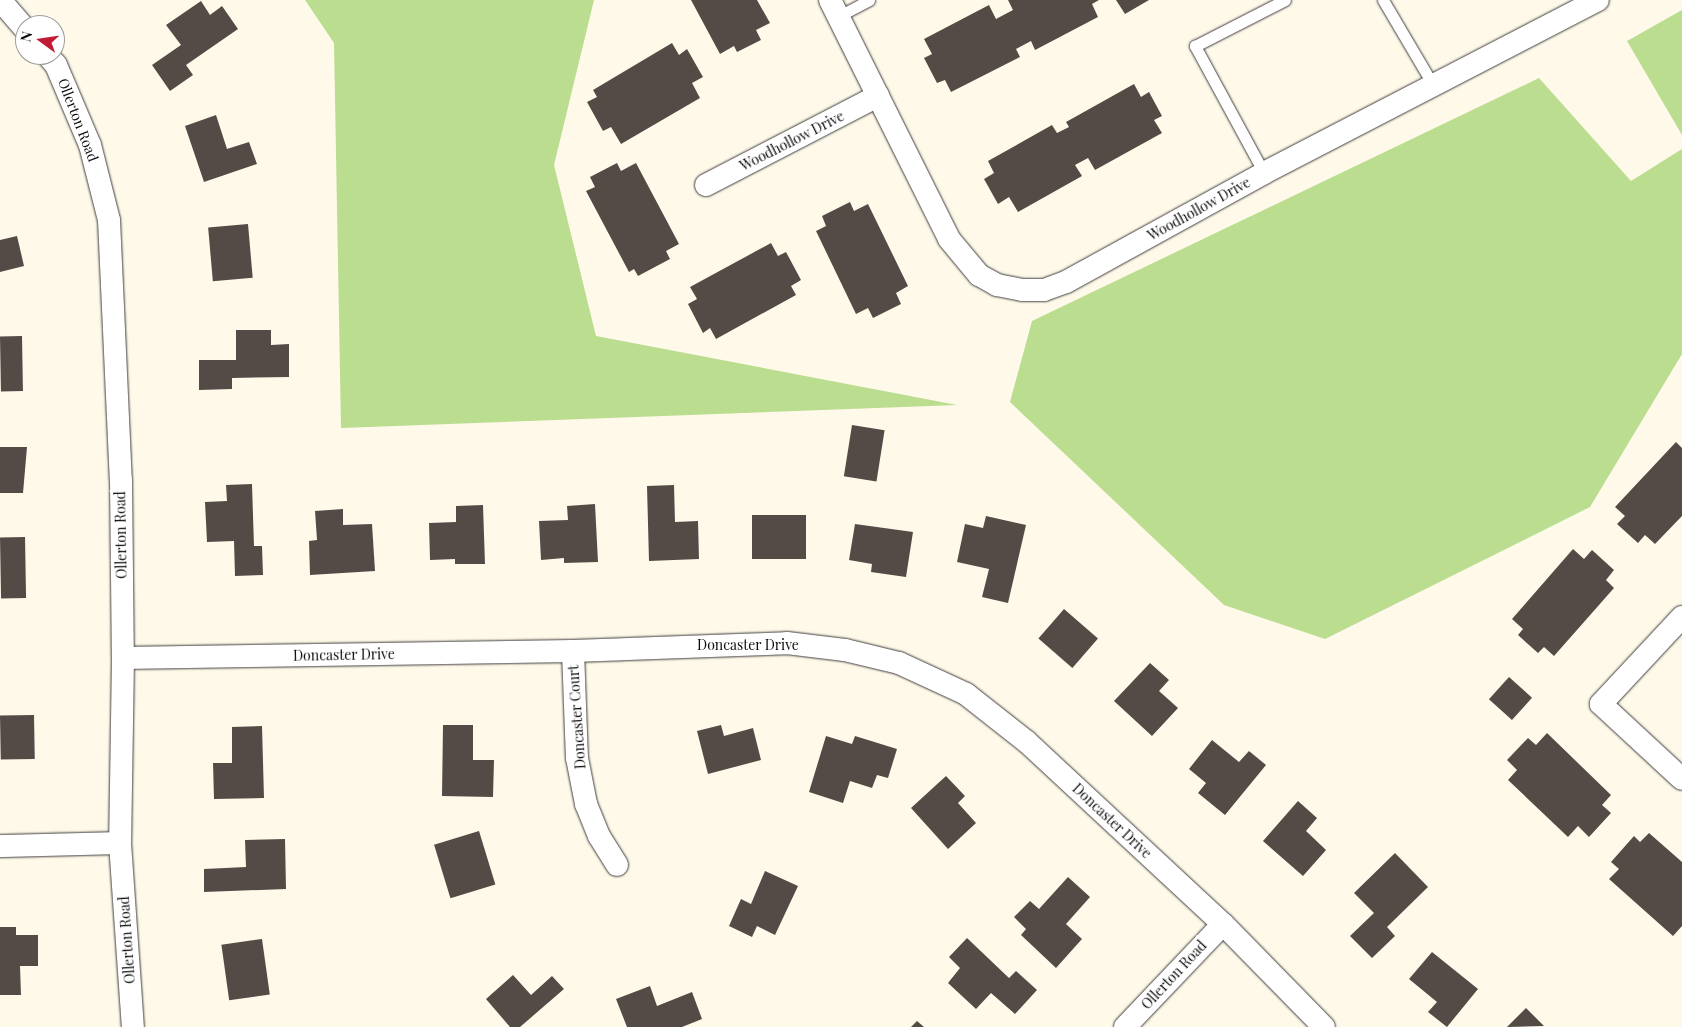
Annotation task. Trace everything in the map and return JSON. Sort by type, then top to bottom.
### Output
[{"type":"street","points":[[0,0],[15,17]]},
{"type":"street","name":"Woodhollow Drive","points":[[834,8],[949,239],[979,275],[997,285],[1044,290],[1066,282],[1264,173],[1598,0]]},
{"type":"street","name":"Ollerton Road","points":[[56,65],[90,145],[109,220],[120,480],[123,658],[120,843],[133,1027]]},
{"type":"street","name":"Woodhollow Drive","points":[[706,185],[878,96]]},
{"type":"street","points":[[1682,617],[1601,704],[1682,780]]},
{"type":"street","name":"Doncaster Drive","points":[[123,658],[573,651],[787,643],[845,650],[899,663],[966,694],[1027,742],[1223,924],[1324,1027]]},
{"type":"street","name":"Doncaster Court","points":[[573,651],[577,758],[586,804],[599,836],[617,865]]},
{"type":"street","points":[[0,846],[120,843]]},
{"type":"street","name":"Ollerton Road","points":[[1125,1027],[1223,924]]},
{"type":"lane","points":[[834,8],[869,0]]},
{"type":"lane","points":[[1264,173],[1195,46],[1285,0]]},
{"type":"lane","points":[[1383,0],[1433,85]]},
{"type":"green space","points":[[305,0],[594,0],[554,165],[596,336],[957,405],[341,428],[334,43]]},
{"type":"green space","points":[[1682,10],[1682,135],[1627,41]]},
{"type":"green space","points":[[1539,78],[1631,181],[1682,149],[1682,354],[1590,507],[1325,639],[1224,605],[1010,402],[1032,321]]},
{"type":"building","points":[[691,0],[757,0],[770,23],[756,30],[761,40],[737,52],[734,46],[720,54]]},
{"type":"building","points":[[1008,0],[1099,0],[1092,4],[1098,17],[1035,50],[1031,41],[1016,49],[1020,57],[951,92],[945,80],[937,83],[924,58],[932,54],[924,39],[989,5],[996,19],[1013,10]]},
{"type":"building","points":[[1116,0],[1149,0],[1125,14]]},
{"type":"building","points":[[201,1],[210,15],[222,6],[238,29],[186,65],[193,75],[170,91],[152,65],[181,45],[166,25]]},
{"type":"building","points":[[672,43],[679,55],[687,49],[703,77],[692,83],[700,98],[621,144],[611,127],[603,131],[587,102],[597,97],[593,90]]},
{"type":"building","points":[[1134,84],[1141,97],[1149,92],[1162,116],[1154,120],[1162,133],[1095,170],[1088,158],[1075,165],[1082,176],[1018,212],[1009,197],[998,204],[984,179],[994,173],[988,161],[1052,125],[1057,133],[1069,127],[1066,122]]},
{"type":"building","points":[[216,115],[227,149],[249,142],[257,164],[204,182],[185,126]]},
{"type":"building","points":[[617,163],[621,171],[636,163],[679,244],[666,251],[670,259],[638,276],[634,269],[629,272],[586,191],[595,187],[590,177]]},
{"type":"building","points":[[850,202],[854,211],[868,204],[908,286],[896,293],[901,304],[873,318],[868,308],[856,314],[816,231],[826,226],[822,216]]},
{"type":"building","points":[[248,224],[253,278],[213,281],[208,227]]},
{"type":"building","points":[[17,236],[24,266],[0,272],[0,240]]},
{"type":"building","points":[[771,243],[778,256],[786,252],[801,280],[791,286],[796,295],[716,339],[710,328],[703,333],[688,304],[697,299],[690,287]]},
{"type":"building","points":[[236,330],[271,330],[271,345],[289,344],[289,377],[232,378],[232,389],[199,390],[199,360],[236,360]]},
{"type":"building","points":[[0,336],[22,336],[23,391],[1,391]]},
{"type":"building","points":[[852,425],[885,430],[876,482],[844,476]]},
{"type":"building","points":[[1676,442],[1682,448],[1682,516],[1655,544],[1645,535],[1638,543],[1617,524],[1625,516],[1615,507]]},
{"type":"building","points":[[0,447],[27,447],[23,493],[0,493]]},
{"type":"building","points":[[252,484],[254,546],[262,546],[263,575],[235,576],[234,541],[207,542],[205,502],[227,501],[226,485]]},
{"type":"building","points":[[674,485],[675,522],[698,521],[699,559],[649,561],[647,486]]},
{"type":"building","points":[[595,504],[598,562],[564,563],[564,558],[541,560],[539,521],[568,520],[567,506]]},
{"type":"building","points":[[483,505],[485,564],[455,564],[455,559],[430,560],[429,523],[456,522],[456,506]]},
{"type":"building","points":[[343,509],[343,525],[372,524],[375,571],[310,575],[309,541],[317,540],[315,511]]},
{"type":"building","points":[[752,515],[806,515],[806,559],[752,559]]},
{"type":"building","points":[[986,516],[1026,525],[1008,603],[982,597],[989,569],[957,562],[965,524],[983,528]]},
{"type":"building","points":[[855,524],[913,532],[906,577],[871,572],[872,564],[849,560]]},
{"type":"building","points":[[0,537],[25,537],[26,598],[1,598]]},
{"type":"building","points":[[1573,549],[1584,559],[1592,550],[1614,570],[1606,580],[1614,588],[1554,656],[1544,647],[1538,653],[1518,635],[1523,629],[1512,619]]},
{"type":"building","points":[[1064,609],[1098,639],[1072,668],[1038,638]]},
{"type":"building","points":[[1150,663],[1169,680],[1159,691],[1178,708],[1152,736],[1114,701]]},
{"type":"building","points":[[1509,677],[1532,698],[1512,720],[1489,699]]},
{"type":"building","points":[[34,715],[35,759],[1,760],[0,716]]},
{"type":"building","points":[[443,725],[473,725],[473,760],[494,760],[493,797],[442,796]]},
{"type":"building","points":[[721,725],[724,736],[753,728],[761,760],[708,774],[697,731]]},
{"type":"building","points":[[262,726],[264,798],[214,799],[213,763],[232,763],[232,727]]},
{"type":"building","points":[[1547,733],[1611,795],[1602,805],[1611,813],[1589,837],[1578,826],[1568,837],[1508,780],[1517,770],[1507,760],[1528,738],[1536,745]]},
{"type":"building","points":[[826,736],[852,744],[855,736],[897,749],[888,778],[877,775],[872,788],[850,781],[843,803],[809,792]]},
{"type":"building","points":[[1212,740],[1239,762],[1249,751],[1266,765],[1225,815],[1198,793],[1206,783],[1189,769]]},
{"type":"building","points":[[946,776],[965,796],[958,803],[976,823],[948,849],[911,808]]},
{"type":"building","points":[[1298,801],[1317,818],[1306,831],[1326,850],[1303,876],[1263,841]]},
{"type":"building","points":[[479,831],[495,885],[450,898],[434,845]]},
{"type":"building","points":[[1649,833],[1682,862],[1682,926],[1673,936],[1609,879],[1619,869],[1611,862],[1634,836],[1640,842]]},
{"type":"building","points":[[285,839],[286,889],[204,892],[204,869],[246,867],[245,840]]},
{"type":"building","points":[[1395,853],[1428,887],[1387,927],[1395,936],[1372,958],[1350,936],[1374,913],[1354,893]]},
{"type":"building","points":[[765,871],[798,886],[775,935],[757,926],[752,937],[729,926],[741,899],[751,904]]},
{"type":"building","points":[[1068,877],[1090,897],[1066,924],[1082,939],[1056,968],[1021,935],[1026,929],[1014,917],[1030,901],[1039,909]]},
{"type":"building","points":[[0,927],[16,927],[16,935],[38,935],[38,966],[20,966],[21,995],[0,995]]},
{"type":"building","points":[[967,938],[1009,978],[1016,971],[1037,990],[1015,1014],[991,993],[976,1009],[948,983],[960,968],[949,957]]},
{"type":"building","points":[[262,939],[270,994],[229,1000],[221,945]]},
{"type":"building","points":[[1432,952],[1478,989],[1447,1027],[1428,1012],[1437,1002],[1409,979]]},
{"type":"building","points":[[513,975],[531,995],[552,976],[564,989],[520,1027],[510,1027],[486,999]]},
{"type":"building","points":[[650,986],[657,1006],[692,992],[702,1019],[682,1027],[627,1027],[616,999]]},
{"type":"building","points":[[1526,1008],[1544,1026],[1507,1027]]},
{"type":"building","points":[[917,1021],[924,1027],[911,1027]]}]
